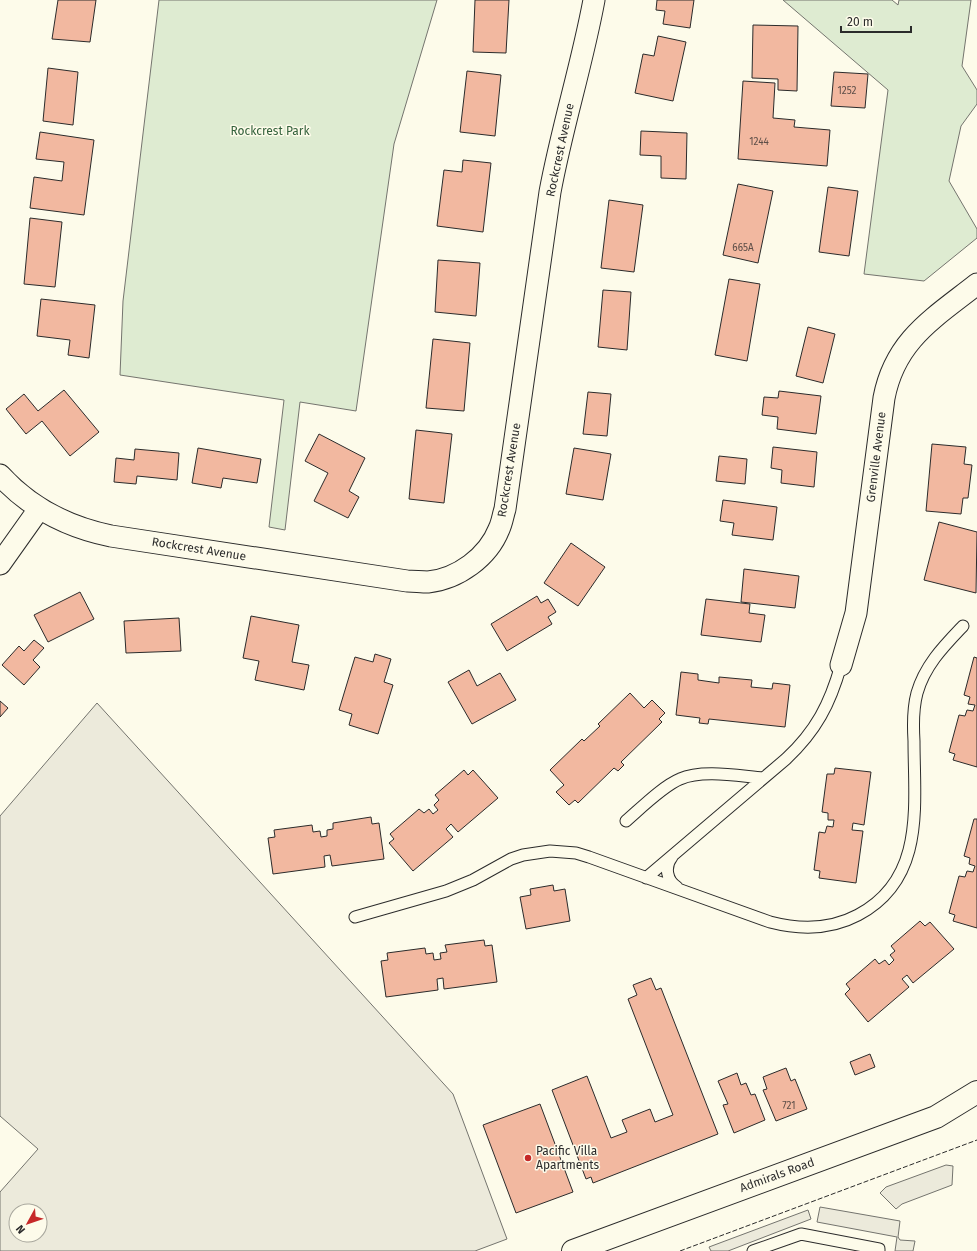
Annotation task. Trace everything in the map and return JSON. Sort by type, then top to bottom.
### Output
[{"type":"main road","name":"Admirals Road","points":[[573,1251],[936,1117],[977,1092]]},
{"type":"street","name":"Rockcrest Avenue","points":[[0,475],[24,498],[56,519],[92,532],[111,536],[407,581],[430,582],[451,576],[471,565],[487,550],[499,530],[505,508],[550,192],[594,0]]},
{"type":"street","name":"Grenville Avenue","points":[[841,665],[856,613],[884,398],[891,371],[897,359],[913,337],[977,284]]},
{"type":"street","points":[[0,564],[39,509]]},
{"type":"lane","points":[[355,917],[446,891],[472,880],[511,859],[536,852],[550,851],[576,853],[770,922],[797,928],[818,928],[838,924],[857,915],[874,904],[893,884],[911,847],[914,820],[913,721],[917,694],[924,674],[935,656],[964,626]]},
{"type":"lane","points":[[646,878],[796,750],[813,730],[827,706],[841,665]]},
{"type":"lane","points":[[626,821],[668,786],[679,779],[692,774],[763,778]]},
{"type":"lane","points":[[674,854],[669,860],[667,869],[668,878],[681,890]]},
{"type":"lane","points":[[753,1251],[801,1234],[879,1249],[879,1251]]},
{"type":"green space","name":"Rockcrest Park","points":[[159,0],[437,0],[394,144],[356,411],[300,402],[285,530],[269,527],[284,400],[120,375],[123,301]]},
{"type":"green space","points":[[783,0],[892,0],[898,5],[899,0],[971,0],[962,66],[977,90],[977,104],[961,126],[949,181],[977,229],[977,238],[924,281],[864,274],[888,90]]},
{"type":"shaded area","points":[[97,703],[453,1094],[507,1239],[475,1251],[0,1251],[0,1192],[38,1149],[0,1116],[0,816]]},
{"type":"shaded area","points":[[946,1165],[953,1166],[952,1185],[902,1204],[896,1209],[880,1193],[886,1187]]},
{"type":"shaded area","points":[[820,1207],[900,1221],[898,1237],[900,1240],[915,1241],[913,1251],[895,1251],[897,1237],[817,1222]]},
{"type":"shaded area","points":[[808,1210],[811,1219],[728,1251],[711,1251],[709,1247]]},
{"type":"building","points":[[58,0],[96,0],[90,42],[52,39]]},
{"type":"building","points":[[475,0],[509,0],[506,53],[473,52]]},
{"type":"building","points":[[657,0],[694,0],[690,28],[663,24],[665,11],[656,10]]},
{"type":"building","points":[[753,25],[798,26],[797,91],[778,90],[778,79],[752,78]]},
{"type":"building","points":[[658,36],[686,42],[673,101],[635,93],[643,54],[654,56]]},
{"type":"building","points":[[48,68],[78,72],[73,125],[43,121]]},
{"type":"building","points":[[467,71],[501,75],[495,136],[460,132]]},
{"type":"building","points":[[834,72],[868,74],[865,108],[831,106]]},
{"type":"building","points":[[743,81],[775,83],[773,118],[795,120],[794,127],[830,130],[827,166],[738,159]]},
{"type":"building","points":[[641,131],[687,133],[686,179],[661,178],[661,156],[640,155]]},
{"type":"building","points":[[40,132],[94,140],[84,215],[30,208],[34,177],[62,181],[64,162],[36,159]]},
{"type":"building","points":[[463,160],[491,163],[483,232],[437,226],[444,170],[462,172]]},
{"type":"building","points":[[738,184],[773,191],[758,263],[723,255]]},
{"type":"building","points":[[828,187],[858,191],[849,256],[819,252]]},
{"type":"building","points":[[609,200],[643,205],[634,272],[601,268]]},
{"type":"building","points":[[30,218],[62,222],[55,287],[24,284]]},
{"type":"building","points":[[438,260],[480,263],[476,316],[435,312]]},
{"type":"building","points":[[729,279],[760,284],[747,361],[715,355]]},
{"type":"building","points":[[603,290],[631,292],[627,350],[598,347]]},
{"type":"building","points":[[41,299],[95,305],[89,358],[68,355],[70,340],[37,336]]},
{"type":"building","points":[[808,327],[835,334],[823,383],[796,376]]},
{"type":"building","points":[[433,339],[470,343],[464,411],[426,408]]},
{"type":"building","points":[[64,390],[99,432],[70,456],[42,421],[26,434],[6,409],[24,394],[38,411]]},
{"type":"building","points":[[779,391],[821,396],[816,434],[777,429],[778,417],[762,415],[764,397],[778,398]]},
{"type":"building","points":[[588,392],[611,394],[607,436],[583,434]]},
{"type":"building","points":[[416,430],[452,434],[444,503],[409,499]]},
{"type":"building","points":[[319,434],[365,458],[349,491],[359,497],[348,518],[314,501],[328,473],[305,461]]},
{"type":"building","points":[[932,444],[966,447],[964,464],[972,465],[968,498],[963,498],[961,514],[926,511]]},
{"type":"building","points":[[773,447],[817,452],[814,487],[781,483],[782,470],[771,468]]},
{"type":"building","points":[[198,448],[261,459],[257,483],[223,478],[221,488],[192,483]]},
{"type":"building","points":[[574,448],[611,454],[603,500],[566,494]]},
{"type":"building","points":[[135,449],[179,453],[177,480],[137,476],[136,484],[114,482],[116,458],[134,460]]},
{"type":"building","points":[[719,456],[747,459],[745,484],[716,481]]},
{"type":"building","points":[[723,500],[777,507],[773,540],[732,535],[734,523],[720,521]]},
{"type":"building","points":[[939,522],[977,532],[976,593],[924,580]]},
{"type":"building","points":[[571,543],[605,567],[578,606],[544,583]]},
{"type":"building","points":[[744,569],[799,576],[795,608],[741,602]]},
{"type":"building","points":[[80,592],[94,619],[48,642],[34,615]]},
{"type":"building","points":[[537,596],[541,603],[548,599],[556,612],[548,617],[552,624],[507,651],[491,624]]},
{"type":"building","points":[[706,599],[750,604],[749,613],[765,615],[761,642],[701,635]]},
{"type":"building","points":[[251,616],[299,625],[292,662],[309,665],[304,690],[255,680],[259,661],[243,658]]},
{"type":"building","points":[[179,618],[181,651],[126,653],[124,621]]},
{"type":"building","points":[[34,640],[44,648],[33,660],[40,667],[24,685],[2,665],[19,646],[24,651]]},
{"type":"building","points":[[375,654],[391,659],[384,682],[393,685],[378,734],[349,725],[352,714],[339,710],[355,657],[373,662]]},
{"type":"building","points":[[974,657],[977,658],[977,767],[953,760],[955,754],[949,752],[959,715],[965,716],[967,710],[973,711],[975,705],[968,704],[970,697],[964,695]]},
{"type":"building","points":[[469,670],[477,686],[500,673],[516,700],[472,724],[448,682]]},
{"type":"building","points":[[681,672],[698,674],[698,680],[719,683],[719,677],[752,680],[751,687],[772,689],[773,683],[790,685],[785,727],[709,719],[708,724],[699,723],[700,718],[676,715]]},
{"type":"building","points":[[630,693],[644,708],[652,700],[665,713],[659,719],[662,722],[621,762],[624,765],[618,771],[614,768],[578,803],[575,800],[569,805],[556,792],[564,785],[550,770],[582,739],[584,741],[600,726],[598,724]]},
{"type":"building","points":[[0,701],[8,708],[0,717]]},
{"type":"building","points":[[835,768],[871,772],[864,825],[853,823],[852,830],[863,831],[856,883],[819,878],[820,871],[814,870],[819,832],[825,833],[827,826],[833,827],[834,820],[828,820],[828,813],[822,812],[827,774],[834,774]]},
{"type":"building","points":[[464,770],[468,775],[473,770],[498,798],[458,832],[451,824],[446,829],[453,837],[413,871],[389,843],[394,839],[390,834],[419,809],[424,813],[429,809],[433,814],[438,810],[434,805],[439,800],[435,795]]},
{"type":"building","points":[[371,817],[372,824],[379,823],[384,859],[332,866],[330,855],[324,856],[325,867],[273,874],[268,838],[275,837],[274,830],[312,825],[313,832],[320,831],[321,837],[327,836],[327,830],[333,829],[333,823]]},
{"type":"building","points":[[974,819],[977,819],[977,928],[953,921],[955,915],[949,913],[959,876],[965,877],[967,871],[973,872],[975,866],[969,864],[970,858],[964,856]]},
{"type":"building","points":[[553,885],[554,891],[565,889],[570,921],[526,929],[520,897],[531,895],[530,889]]},
{"type":"building","points":[[920,921],[925,926],[930,922],[954,949],[913,983],[907,975],[902,979],[909,987],[868,1022],[845,994],[850,989],[846,984],[875,959],[879,964],[885,960],[889,965],[894,960],[890,955],[895,951],[891,946]]},
{"type":"building","points":[[484,940],[485,946],[492,945],[497,982],[444,989],[443,978],[437,979],[438,990],[386,997],[381,961],[388,960],[387,953],[425,948],[426,954],[433,953],[434,960],[441,959],[440,953],[447,952],[445,945]]},
{"type":"building","points":[[651,978],[656,990],[661,988],[718,1134],[593,1183],[591,1177],[586,1179],[552,1090],[587,1076],[611,1138],[627,1132],[622,1120],[650,1109],[655,1122],[673,1115],[628,999],[637,995],[633,985]]},
{"type":"building","points":[[870,1054],[875,1067],[855,1075],[850,1062]]},
{"type":"building","points":[[786,1068],[791,1081],[795,1079],[807,1109],[776,1121],[763,1090],[767,1089],[763,1077]]},
{"type":"building","points":[[737,1073],[741,1085],[746,1083],[751,1095],[755,1094],[765,1120],[734,1133],[723,1105],[728,1104],[718,1081]]},
{"type":"building","name":"Pacific Villa Apartments","points":[[540,1104],[573,1192],[516,1213],[483,1125]]},
{"type":"fence","points":[[680,1251],[977,1140]]},
{"type":"place","name":"Pacific Villa Apartments","points":[[528,1158]]}]
